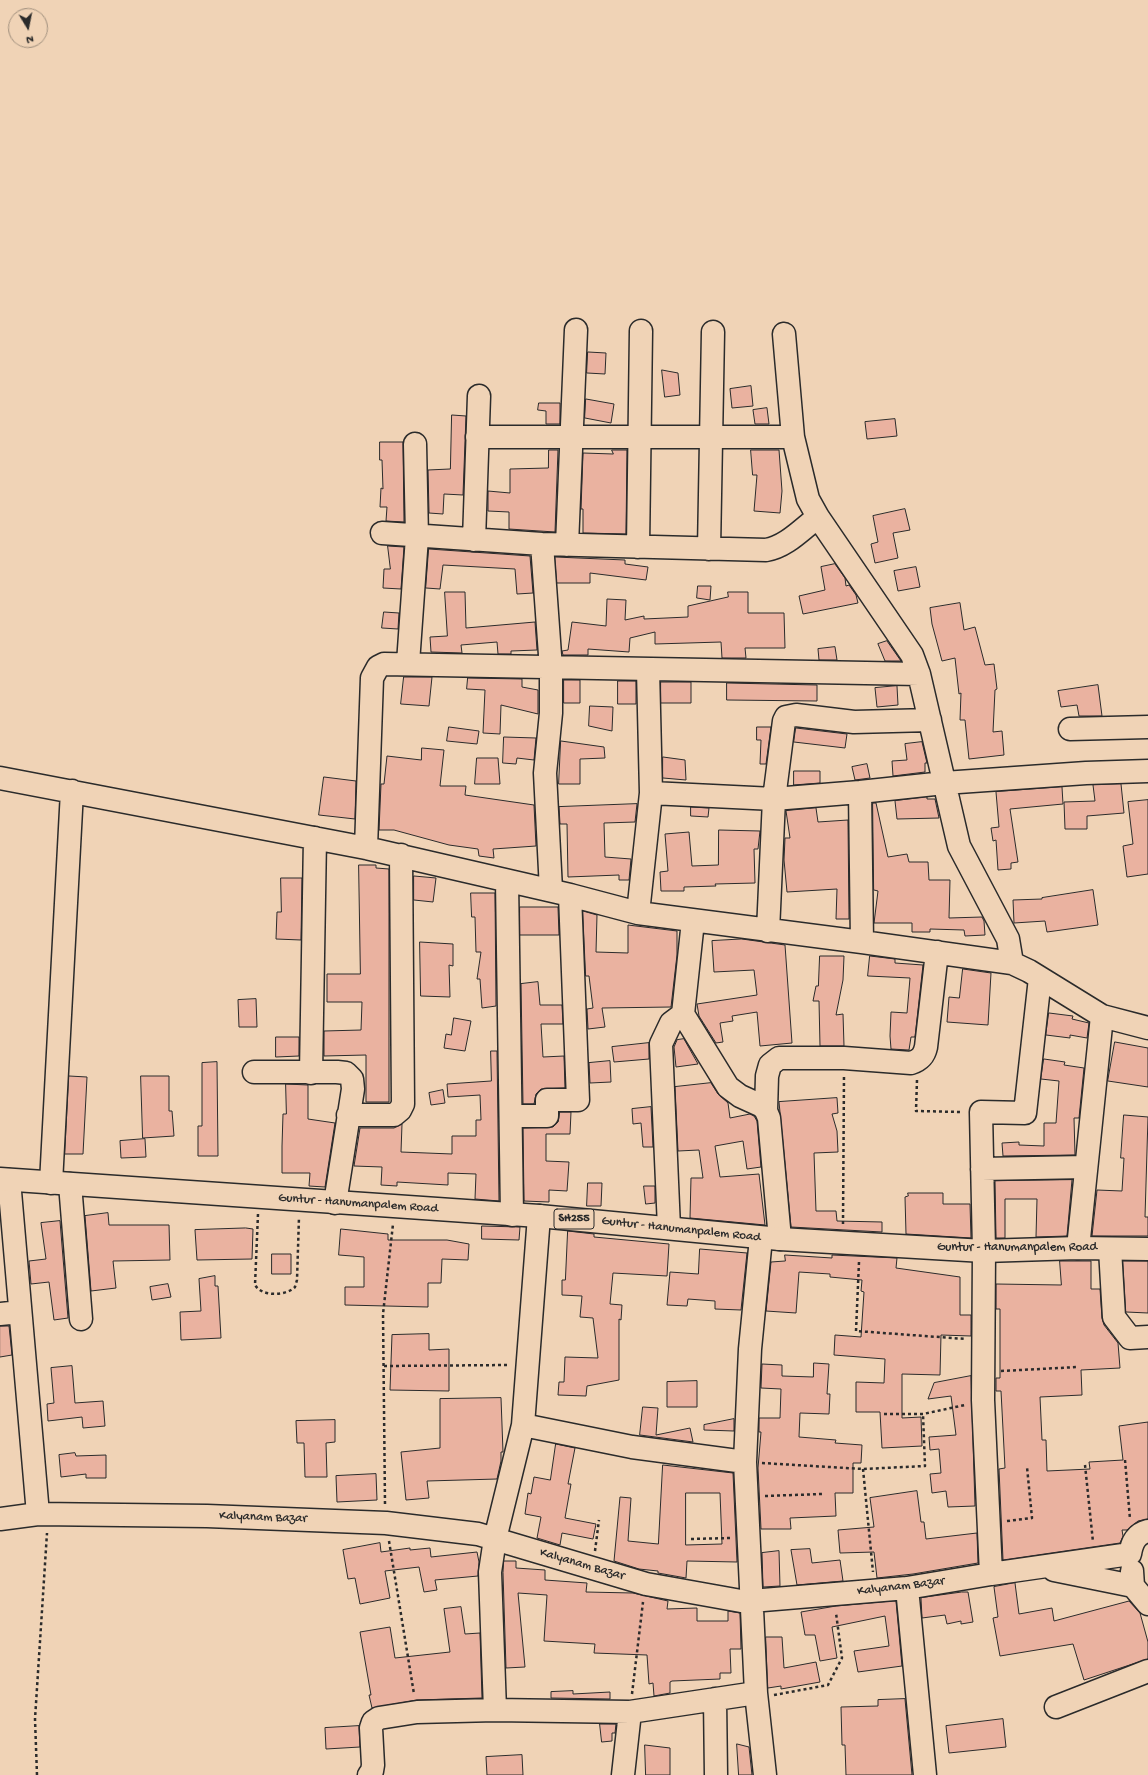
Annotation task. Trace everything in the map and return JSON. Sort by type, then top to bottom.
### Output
[{"type":"street","points":[[566,545],[576,330]]},
{"type":"street","points":[[638,547],[641,331]]},
{"type":"street","points":[[709,549],[713,332]]},
{"type":"street","points":[[784,334],[793,437],[808,499],[818,517],[907,646],[919,674],[958,846],[1008,939],[1012,963]]},
{"type":"street","points":[[474,540],[479,396]]},
{"type":"street","points":[[477,437],[793,437]]},
{"type":"street","points":[[408,663],[417,537],[415,444]]},
{"type":"street","points":[[382,533],[417,537],[542,544],[766,550],[774,549],[818,517]]},
{"type":"street","points":[[511,1116],[547,1116],[547,1100],[578,1100],[561,893],[545,773],[551,713],[551,668],[542,544]]},
{"type":"street","points":[[366,848],[372,678],[378,667],[384,664],[408,663],[551,668],[919,674]]},
{"type":"street","points":[[638,913],[651,793],[648,670]]},
{"type":"street","points":[[768,931],[774,798],[784,722],[790,715],[859,722],[930,720]]},
{"type":"street","points":[[1070,729],[1148,727]]},
{"type":"street","points":[[651,793],[774,798],[860,792],[944,783],[1086,773],[1148,771]]},
{"type":"street","points":[[0,778],[401,855],[638,913],[1012,963],[1040,978],[1102,1016],[1148,1028]]},
{"type":"street","points":[[72,791],[60,1183],[81,1319]]},
{"type":"street","points":[[860,792],[862,942]]},
{"type":"street","points":[[311,1073],[315,838]]},
{"type":"street","points":[[348,1115],[394,1115],[400,1110],[403,1104],[401,855]]},
{"type":"street","points":[[507,882],[512,1215]]},
{"type":"street","points":[[693,921],[683,1014],[728,1087],[740,1096],[762,1106],[769,1118],[770,1238],[750,1350],[745,1462],[756,1696],[765,1775]]},
{"type":"street","points":[[766,1111],[767,1076],[770,1065],[779,1058],[844,1058],[911,1064],[918,1061],[924,1055],[926,1047],[938,952]]},
{"type":"street","points":[[991,1574],[983,1400],[984,1251],[981,1112],[1025,1113],[1040,978]]},
{"type":"street","points":[[669,1228],[661,1044],[671,1023],[683,1014]]},
{"type":"street","points":[[1078,1248],[1102,1016]]},
{"type":"street","points":[[254,1072],[346,1073],[352,1079],[353,1088],[335,1203]]},
{"type":"street","points":[[982,1169],[1086,1166]]},
{"type":"street","points":[[4,1179],[10,1313],[43,1514]]},
{"type":"street","name":"Guntur - Hanumanpalem Road","points":[[4,1179],[539,1216],[770,1238],[851,1243],[984,1251],[1078,1248],[1148,1249]]},
{"type":"street","points":[[495,1710],[489,1581],[495,1539],[523,1425],[539,1216]]},
{"type":"street","points":[[1110,1249],[1114,1317],[1130,1338],[1148,1337]]},
{"type":"street","points":[[523,1425],[632,1447],[745,1462]]},
{"type":"street","name":"Kalyanam Bazar","points":[[0,1519],[43,1514],[206,1516],[386,1523],[478,1534],[646,1584],[741,1601],[907,1588],[1095,1558],[1137,1543]]},
{"type":"street","points":[[1133,1586],[1137,1543]]},
{"type":"street","points":[[1037,1567],[1133,1586],[1148,1604]]},
{"type":"street","points":[[907,1588],[925,1775]]},
{"type":"street","points":[[1056,1707],[1148,1672]]},
{"type":"street","points":[[369,1775],[372,1771],[373,1765],[371,1728],[373,1722],[379,1718],[417,1712],[495,1710],[630,1712],[715,1699],[756,1696]]},
{"type":"street","points":[[715,1699],[716,1775]]},
{"type":"street","points":[[623,1775],[630,1712]]},
{"type":"path","points":[[844,1058],[856,1331],[983,1340]]},
{"type":"path","points":[[918,1061],[916,1110],[981,1112]]},
{"type":"path","points":[[259,1197],[255,1285],[258,1290],[264,1293],[285,1293],[295,1287],[297,1280],[299,1200]]},
{"type":"path","points":[[395,1207],[383,1314],[386,1523],[417,1712]]},
{"type":"path","points":[[384,1366],[528,1365]]},
{"type":"path","points":[[983,1372],[1078,1367]]},
{"type":"path","points":[[884,1414],[923,1414],[983,1400]]},
{"type":"path","points":[[745,1462],[863,1469],[925,1466],[923,1414]]},
{"type":"path","points":[[1125,1460],[1137,1543]]},
{"type":"path","points":[[1085,1465],[1095,1558]]},
{"type":"path","points":[[988,1523],[1032,1518],[1027,1467]]},
{"type":"path","points":[[863,1469],[875,1591]]},
{"type":"path","points":[[746,1496],[822,1494]]},
{"type":"path","points":[[38,1775],[35,1719],[43,1514]]},
{"type":"path","points":[[592,1569],[599,1520]]},
{"type":"path","points":[[691,1540],[748,1538]]},
{"type":"path","points":[[630,1712],[646,1584]]},
{"type":"path","points":[[756,1696],[828,1685],[842,1658],[834,1594]]},
{"type":"building","points":[[588,352],[606,353],[605,374],[587,373]]},
{"type":"building","points":[[662,370],[678,373],[680,395],[665,397]]},
{"type":"building","points":[[751,386],[753,406],[732,408],[730,389]]},
{"type":"building","points":[[586,399],[614,404],[611,423],[585,418]]},
{"type":"building","points":[[539,403],[560,403],[560,424],[546,424],[546,411],[538,410]]},
{"type":"building","points":[[767,408],[769,424],[755,424],[753,410]]},
{"type":"building","points":[[452,415],[466,416],[463,495],[444,494],[443,514],[429,513],[428,470],[450,469]]},
{"type":"building","points":[[895,419],[897,436],[867,439],[865,422]]},
{"type":"building","points":[[380,442],[403,442],[404,522],[386,521],[387,507],[380,507],[381,488],[383,489]]},
{"type":"building","points":[[549,450],[558,450],[555,532],[509,529],[509,512],[488,511],[488,491],[510,493],[510,469],[548,468]]},
{"type":"building","points":[[612,450],[627,450],[626,534],[583,533],[583,509],[581,509],[583,453],[613,454]]},
{"type":"building","points":[[751,450],[779,450],[782,491],[780,513],[754,511],[757,475],[753,475]]},
{"type":"building","points":[[905,509],[910,530],[893,533],[898,558],[875,563],[871,544],[878,542],[873,516]]},
{"type":"building","points":[[388,546],[404,547],[401,589],[383,588],[384,569],[390,569]]},
{"type":"building","points":[[429,549],[530,556],[533,593],[517,594],[515,569],[443,565],[440,589],[426,588]]},
{"type":"building","points":[[555,557],[625,560],[625,564],[648,567],[646,580],[590,573],[590,583],[557,583]]},
{"type":"building","points":[[835,564],[845,578],[846,586],[849,585],[856,595],[858,603],[803,614],[799,596],[825,590],[821,567]]},
{"type":"building","points":[[916,567],[920,587],[898,591],[894,571]]},
{"type":"building","points":[[698,586],[711,586],[710,600],[697,598]]},
{"type":"building","points":[[445,592],[465,592],[466,628],[535,622],[537,650],[511,651],[511,654],[498,654],[497,642],[461,645],[462,653],[431,652],[430,637],[447,636]]},
{"type":"building","points":[[728,592],[748,592],[748,613],[784,613],[785,648],[745,648],[746,658],[722,658],[721,642],[655,644],[655,632],[630,638],[629,652],[588,649],[588,655],[563,655],[562,651],[568,650],[572,622],[606,626],[607,599],[626,600],[625,620],[644,616],[644,619],[688,617],[688,606],[728,597]]},
{"type":"building","points":[[960,603],[964,630],[975,627],[985,665],[994,664],[997,689],[995,690],[993,732],[1002,731],[1004,755],[969,759],[965,720],[960,720],[961,693],[959,694],[955,658],[942,661],[932,624],[930,608]]},
{"type":"building","points":[[384,612],[399,613],[398,629],[382,628]]},
{"type":"building","points":[[887,641],[901,661],[885,661],[878,644]]},
{"type":"building","points":[[835,647],[837,660],[819,660],[818,649]]},
{"type":"building","points":[[404,677],[432,677],[429,706],[401,704]]},
{"type":"building","points":[[468,678],[522,679],[522,687],[538,690],[538,714],[501,705],[500,734],[483,733],[485,690],[467,689]]},
{"type":"building","points":[[564,680],[580,680],[580,703],[564,703]]},
{"type":"building","points":[[618,681],[636,681],[636,704],[618,704]]},
{"type":"building","points":[[661,682],[691,682],[691,703],[661,703]]},
{"type":"building","points":[[727,683],[817,685],[817,701],[727,700]]},
{"type":"building","points":[[1098,685],[1102,716],[1079,716],[1077,705],[1061,707],[1058,691]]},
{"type":"building","points":[[897,686],[898,705],[877,707],[875,688]]},
{"type":"building","points":[[590,706],[613,707],[612,731],[589,726]]},
{"type":"building","points":[[449,727],[479,731],[477,744],[447,741]]},
{"type":"building","points":[[757,727],[771,727],[766,764],[760,764],[761,740],[757,740]]},
{"type":"building","points":[[796,728],[847,734],[845,748],[794,742]]},
{"type":"building","points":[[504,737],[536,738],[534,760],[517,758],[516,764],[503,763]]},
{"type":"building","points":[[561,741],[604,747],[605,758],[580,759],[580,784],[559,784]]},
{"type":"building","points":[[922,742],[927,763],[925,763],[925,772],[893,776],[892,761],[907,760],[905,744]]},
{"type":"building","points":[[422,748],[444,750],[440,786],[466,786],[465,795],[534,805],[536,846],[493,849],[494,858],[479,856],[478,849],[449,845],[394,830],[379,830],[381,784],[384,784],[387,756],[421,760]]},
{"type":"building","points":[[663,757],[685,760],[686,780],[663,778]]},
{"type":"building","points":[[477,758],[498,758],[500,784],[475,784]]},
{"type":"building","points":[[867,764],[870,778],[855,780],[852,767]]},
{"type":"building","points":[[794,771],[820,771],[820,783],[794,785]]},
{"type":"building","points":[[324,777],[356,781],[355,819],[319,815]]},
{"type":"building","points":[[1121,784],[1124,813],[1087,816],[1087,829],[1065,829],[1064,802],[1095,801],[1093,785]]},
{"type":"building","points":[[1062,787],[1063,804],[1010,809],[1018,862],[1011,863],[1011,869],[998,870],[996,840],[993,841],[991,828],[999,827],[996,792]]},
{"type":"building","points":[[927,797],[927,799],[935,799],[939,818],[897,819],[895,801]]},
{"type":"building","points":[[1148,800],[1148,874],[1127,877],[1123,846],[1133,844],[1128,802]]},
{"type":"building","points":[[873,803],[876,803],[888,857],[907,854],[909,862],[928,862],[929,880],[950,880],[949,918],[982,917],[984,921],[985,935],[965,936],[964,930],[930,929],[930,932],[912,932],[912,923],[874,923],[878,891],[874,890]]},
{"type":"building","points":[[637,804],[635,822],[604,823],[605,857],[631,859],[629,880],[619,880],[619,875],[568,877],[567,824],[560,824],[559,807]]},
{"type":"building","points":[[691,807],[709,808],[708,817],[691,816]]},
{"type":"building","points":[[816,808],[818,822],[848,820],[849,919],[836,919],[837,889],[787,892],[784,860],[785,838],[790,838],[786,811]]},
{"type":"building","points":[[719,830],[760,831],[758,849],[754,849],[755,883],[715,884],[716,886],[684,887],[684,891],[661,891],[660,872],[668,871],[665,834],[689,832],[692,866],[718,865]]},
{"type":"building","points":[[359,865],[376,865],[376,868],[389,869],[389,1102],[366,1102],[366,1055],[324,1056],[324,1031],[361,1030],[362,1002],[327,1002],[327,974],[360,974]]},
{"type":"building","points":[[414,876],[436,878],[433,902],[414,900]]},
{"type":"building","points":[[281,878],[302,878],[301,940],[276,939],[277,912],[281,912]]},
{"type":"building","points":[[1093,890],[1098,925],[1047,932],[1045,921],[1014,923],[1013,900],[1042,899]]},
{"type":"building","points":[[471,893],[495,893],[496,1006],[482,1008],[480,979],[477,979],[481,952],[476,952],[475,917],[472,917]]},
{"type":"building","points":[[520,907],[558,907],[559,935],[520,935]]},
{"type":"building","points":[[583,911],[597,915],[596,952],[628,953],[628,925],[677,931],[677,955],[671,1007],[602,1008],[605,1027],[588,1029],[587,1009],[593,1008],[589,976],[586,976]]},
{"type":"building","points":[[742,939],[785,945],[792,1043],[760,1046],[757,1012],[732,1016],[733,1021],[720,1023],[723,1042],[716,1043],[699,1016],[697,1004],[757,995],[754,970],[714,972],[712,941]]},
{"type":"building","points":[[420,942],[453,944],[453,966],[449,965],[450,997],[421,996]]},
{"type":"building","points":[[820,956],[844,956],[843,980],[836,1015],[843,1014],[844,1046],[820,1046],[819,1001],[813,1001],[816,986],[818,986]]},
{"type":"building","points":[[870,956],[895,959],[895,963],[923,965],[915,1037],[911,1037],[909,1050],[891,1049],[890,1036],[891,1012],[907,1013],[910,978],[868,976]]},
{"type":"building","points":[[963,969],[991,973],[988,1025],[947,1022],[949,997],[959,998]]},
{"type":"building","points":[[538,982],[540,1005],[562,1005],[563,1024],[541,1024],[543,1057],[564,1056],[565,1088],[541,1089],[536,1094],[534,1104],[523,1104],[521,984]]},
{"type":"building","points":[[256,999],[257,1027],[239,1027],[238,1000]]},
{"type":"building","points":[[1049,1013],[1073,1016],[1072,1019],[1089,1023],[1087,1038],[1070,1035],[1070,1038],[1046,1035]]},
{"type":"building","points":[[454,1018],[471,1021],[465,1051],[444,1048],[446,1034],[451,1035]]},
{"type":"building","points":[[276,1037],[299,1037],[299,1056],[276,1057]]},
{"type":"building","points":[[684,1039],[698,1064],[676,1067],[674,1047],[677,1040]]},
{"type":"building","points":[[1115,1042],[1148,1048],[1148,1087],[1108,1081]]},
{"type":"building","points":[[649,1043],[649,1059],[614,1062],[612,1047]]},
{"type":"building","points":[[491,1051],[497,1051],[499,1201],[475,1199],[476,1174],[448,1173],[448,1185],[397,1182],[397,1186],[381,1185],[382,1167],[354,1166],[360,1128],[394,1128],[402,1124],[401,1152],[452,1154],[452,1136],[476,1136],[476,1120],[481,1120],[480,1095],[448,1097],[447,1084],[491,1081]]},
{"type":"building","points":[[1044,1059],[1065,1062],[1064,1065],[1084,1068],[1079,1118],[1074,1118],[1075,1155],[1003,1156],[1002,1143],[1019,1142],[1019,1145],[1044,1146],[1044,1123],[1056,1123],[1059,1081],[1041,1079]]},
{"type":"building","points":[[610,1061],[611,1082],[590,1083],[589,1063]]},
{"type":"building","points":[[217,1062],[218,1156],[198,1156],[198,1126],[202,1126],[202,1063]]},
{"type":"building","points":[[69,1076],[87,1077],[83,1154],[65,1154]]},
{"type":"building","points":[[141,1076],[169,1076],[169,1111],[172,1111],[174,1136],[143,1138]]},
{"type":"building","points":[[711,1083],[718,1094],[728,1103],[730,1118],[750,1114],[754,1116],[757,1121],[761,1167],[747,1169],[743,1141],[715,1146],[720,1177],[759,1174],[765,1225],[690,1218],[691,1178],[703,1178],[699,1150],[678,1151],[675,1087]]},
{"type":"building","points":[[286,1084],[308,1085],[308,1119],[335,1123],[325,1187],[309,1186],[310,1173],[282,1173],[283,1114],[286,1114]]},
{"type":"building","points":[[443,1090],[445,1103],[431,1105],[429,1093]]},
{"type":"building","points":[[837,1098],[838,1113],[832,1114],[837,1131],[838,1152],[814,1153],[816,1211],[836,1211],[837,1221],[882,1222],[882,1232],[791,1227],[779,1102]]},
{"type":"building","points":[[651,1107],[653,1147],[643,1147],[641,1123],[633,1124],[632,1109]]},
{"type":"building","points":[[560,1112],[571,1112],[570,1134],[546,1134],[546,1161],[569,1162],[567,1191],[549,1190],[549,1202],[524,1201],[523,1128],[553,1127],[558,1122]]},
{"type":"building","points":[[1124,1115],[1148,1117],[1145,1217],[1148,1217],[1148,1236],[1092,1236],[1097,1190],[1122,1191],[1124,1158],[1121,1158]]},
{"type":"building","points":[[145,1139],[146,1157],[121,1158],[120,1141]]},
{"type":"building","points":[[1072,1180],[1067,1236],[1036,1237],[1037,1199],[1005,1199],[1005,1238],[996,1238],[995,1181]]},
{"type":"building","points":[[588,1183],[602,1183],[601,1206],[587,1206]]},
{"type":"building","points":[[644,1186],[655,1186],[655,1203],[646,1204]]},
{"type":"building","points":[[908,1193],[943,1193],[943,1204],[970,1204],[971,1238],[906,1234],[905,1197],[908,1196]]},
{"type":"building","points":[[108,1213],[109,1225],[169,1225],[170,1260],[113,1261],[116,1288],[91,1291],[85,1216]]},
{"type":"building","points":[[60,1221],[68,1318],[54,1320],[49,1282],[31,1284],[29,1261],[46,1259],[41,1223]]},
{"type":"building","points":[[482,1226],[520,1227],[519,1240],[482,1239]]},
{"type":"building","points":[[253,1229],[252,1259],[197,1260],[195,1230]]},
{"type":"building","points":[[341,1229],[388,1234],[388,1240],[447,1240],[469,1244],[468,1260],[442,1259],[441,1283],[428,1283],[428,1307],[345,1305],[345,1287],[364,1287],[364,1257],[339,1255]]},
{"type":"building","points":[[568,1231],[594,1234],[594,1237],[669,1244],[667,1276],[613,1273],[610,1304],[622,1305],[621,1320],[619,1319],[619,1380],[587,1386],[586,1396],[558,1395],[559,1382],[564,1382],[565,1357],[598,1358],[593,1318],[580,1317],[582,1296],[562,1295],[562,1280],[565,1280]]},
{"type":"building","points":[[700,1249],[747,1253],[741,1310],[715,1309],[715,1301],[688,1299],[687,1306],[667,1305],[670,1272],[698,1274]]},
{"type":"building","points":[[272,1254],[291,1254],[291,1274],[272,1274]]},
{"type":"building","points":[[785,1255],[832,1258],[832,1255],[897,1258],[896,1268],[960,1277],[960,1315],[971,1315],[971,1336],[941,1335],[940,1375],[902,1374],[902,1418],[921,1417],[922,1446],[882,1448],[880,1412],[856,1412],[856,1382],[884,1383],[885,1359],[834,1355],[835,1335],[861,1337],[864,1292],[861,1291],[862,1280],[830,1277],[830,1274],[799,1272],[796,1313],[766,1311],[771,1262],[785,1261]]},
{"type":"building","points":[[1060,1261],[1091,1261],[1091,1289],[1100,1289],[1102,1318],[1104,1325],[1118,1343],[1120,1368],[1081,1370],[1082,1395],[1040,1397],[1042,1440],[1046,1440],[1047,1471],[1090,1469],[1089,1462],[1123,1460],[1119,1426],[1148,1422],[1148,1519],[1138,1521],[1127,1530],[1122,1530],[1123,1536],[1120,1543],[1003,1560],[999,1469],[1005,1468],[1001,1391],[996,1391],[996,1378],[1000,1378],[1000,1309],[996,1309],[996,1284],[1061,1285]]},
{"type":"building","points":[[1123,1261],[1148,1261],[1148,1313],[1126,1312]]},
{"type":"building","points":[[215,1276],[215,1286],[218,1286],[221,1338],[181,1340],[180,1312],[201,1311],[199,1279]]},
{"type":"building","points":[[168,1284],[171,1297],[152,1300],[150,1287]]},
{"type":"building","points":[[0,1326],[9,1326],[12,1355],[0,1357]]},
{"type":"building","points":[[429,1334],[429,1350],[449,1349],[449,1391],[390,1390],[392,1335]]},
{"type":"building","points":[[814,1363],[829,1364],[827,1394],[830,1394],[829,1414],[800,1413],[799,1437],[836,1440],[835,1443],[862,1445],[861,1463],[853,1463],[853,1493],[835,1493],[836,1516],[790,1518],[791,1529],[761,1529],[758,1468],[761,1432],[759,1432],[759,1418],[780,1418],[781,1389],[761,1388],[762,1364],[782,1365],[782,1376],[813,1377]]},
{"type":"building","points":[[72,1366],[75,1403],[103,1401],[105,1426],[83,1428],[82,1417],[48,1421],[47,1404],[54,1403],[51,1368]]},
{"type":"building","points":[[971,1376],[975,1506],[948,1507],[946,1491],[932,1493],[930,1474],[941,1473],[939,1449],[930,1450],[929,1437],[956,1435],[951,1396],[928,1399],[934,1383]]},
{"type":"building","points":[[697,1381],[697,1407],[667,1407],[667,1382]]},
{"type":"building","points":[[501,1398],[503,1452],[501,1452],[501,1461],[497,1479],[427,1481],[429,1498],[406,1500],[401,1452],[440,1448],[440,1399]]},
{"type":"building","points":[[643,1407],[658,1408],[656,1435],[690,1428],[693,1442],[640,1435]]},
{"type":"building","points":[[734,1419],[734,1431],[704,1430],[704,1425]]},
{"type":"building","points":[[335,1420],[335,1442],[326,1443],[327,1477],[305,1477],[304,1443],[297,1443],[296,1421]]},
{"type":"building","points":[[556,1444],[575,1448],[568,1484],[571,1484],[565,1518],[596,1524],[593,1539],[562,1533],[560,1545],[537,1538],[541,1517],[525,1514],[528,1493],[531,1494],[534,1477],[550,1480]]},
{"type":"building","points":[[75,1453],[76,1456],[106,1455],[106,1478],[86,1478],[86,1474],[61,1477],[59,1455]]},
{"type":"building","points":[[663,1465],[733,1473],[737,1562],[687,1561],[686,1578],[658,1573],[658,1571],[639,1569],[614,1561],[620,1497],[631,1498],[628,1541],[658,1544]],"holes":[[[686,1493],[720,1493],[722,1544],[686,1545]]]},
{"type":"building","points":[[376,1474],[377,1500],[337,1502],[336,1476]]},
{"type":"building","points":[[917,1491],[921,1522],[924,1522],[926,1539],[977,1533],[978,1563],[913,1574],[877,1578],[874,1552],[840,1553],[838,1530],[874,1527],[870,1498]]},
{"type":"building","points":[[380,1543],[381,1552],[410,1548],[410,1550],[430,1548],[431,1557],[477,1552],[479,1562],[478,1576],[435,1580],[437,1590],[424,1592],[419,1567],[385,1571],[390,1598],[360,1604],[355,1578],[348,1579],[343,1550]]},
{"type":"building","points":[[810,1549],[812,1563],[840,1560],[843,1581],[797,1585],[791,1550]]},
{"type":"building","points":[[779,1551],[780,1586],[763,1587],[762,1553]]},
{"type":"building","points":[[504,1561],[516,1561],[516,1568],[545,1570],[545,1580],[587,1583],[586,1592],[633,1593],[668,1601],[667,1609],[697,1608],[697,1621],[728,1621],[728,1611],[740,1613],[741,1649],[730,1649],[731,1673],[720,1673],[720,1679],[672,1681],[670,1682],[670,1693],[654,1696],[653,1683],[649,1684],[647,1655],[594,1653],[595,1644],[544,1641],[547,1595],[518,1593],[525,1667],[506,1668],[503,1573]]},
{"type":"building","points":[[1015,1583],[1019,1614],[1052,1608],[1054,1621],[1129,1601],[1140,1613],[1148,1642],[1148,1659],[1084,1680],[1073,1644],[1000,1656],[993,1618],[998,1617],[994,1587]]},
{"type":"building","points":[[968,1592],[973,1622],[961,1624],[961,1621],[947,1624],[945,1615],[922,1618],[921,1598]]},
{"type":"building","points":[[896,1601],[902,1666],[858,1672],[854,1651],[889,1646],[885,1616],[832,1627],[837,1658],[820,1661],[815,1635],[805,1635],[801,1612],[836,1606]]},
{"type":"building","points":[[461,1607],[465,1634],[480,1633],[482,1698],[417,1700],[372,1708],[360,1632],[390,1627],[395,1658],[450,1652],[444,1609]]},
{"type":"building","points":[[766,1637],[782,1637],[784,1668],[816,1662],[820,1682],[781,1689],[781,1686],[768,1688]]},
{"type":"building","points":[[573,1691],[573,1694],[610,1692],[610,1699],[551,1698],[551,1692]]},
{"type":"building","points":[[905,1699],[912,1775],[846,1775],[845,1745],[842,1745],[841,1707],[878,1706],[878,1700]]},
{"type":"building","points":[[1003,1719],[1006,1747],[949,1753],[946,1726]]},
{"type":"building","points":[[600,1724],[616,1724],[615,1733],[612,1733],[612,1741],[602,1742]]},
{"type":"building","points":[[359,1726],[360,1747],[326,1749],[325,1728]]},
{"type":"building","points":[[737,1744],[749,1747],[752,1775],[739,1775]]},
{"type":"building","points":[[645,1745],[670,1748],[670,1775],[646,1775]]},
{"type":"building","points":[[522,1755],[523,1775],[487,1775],[486,1757]]}]
